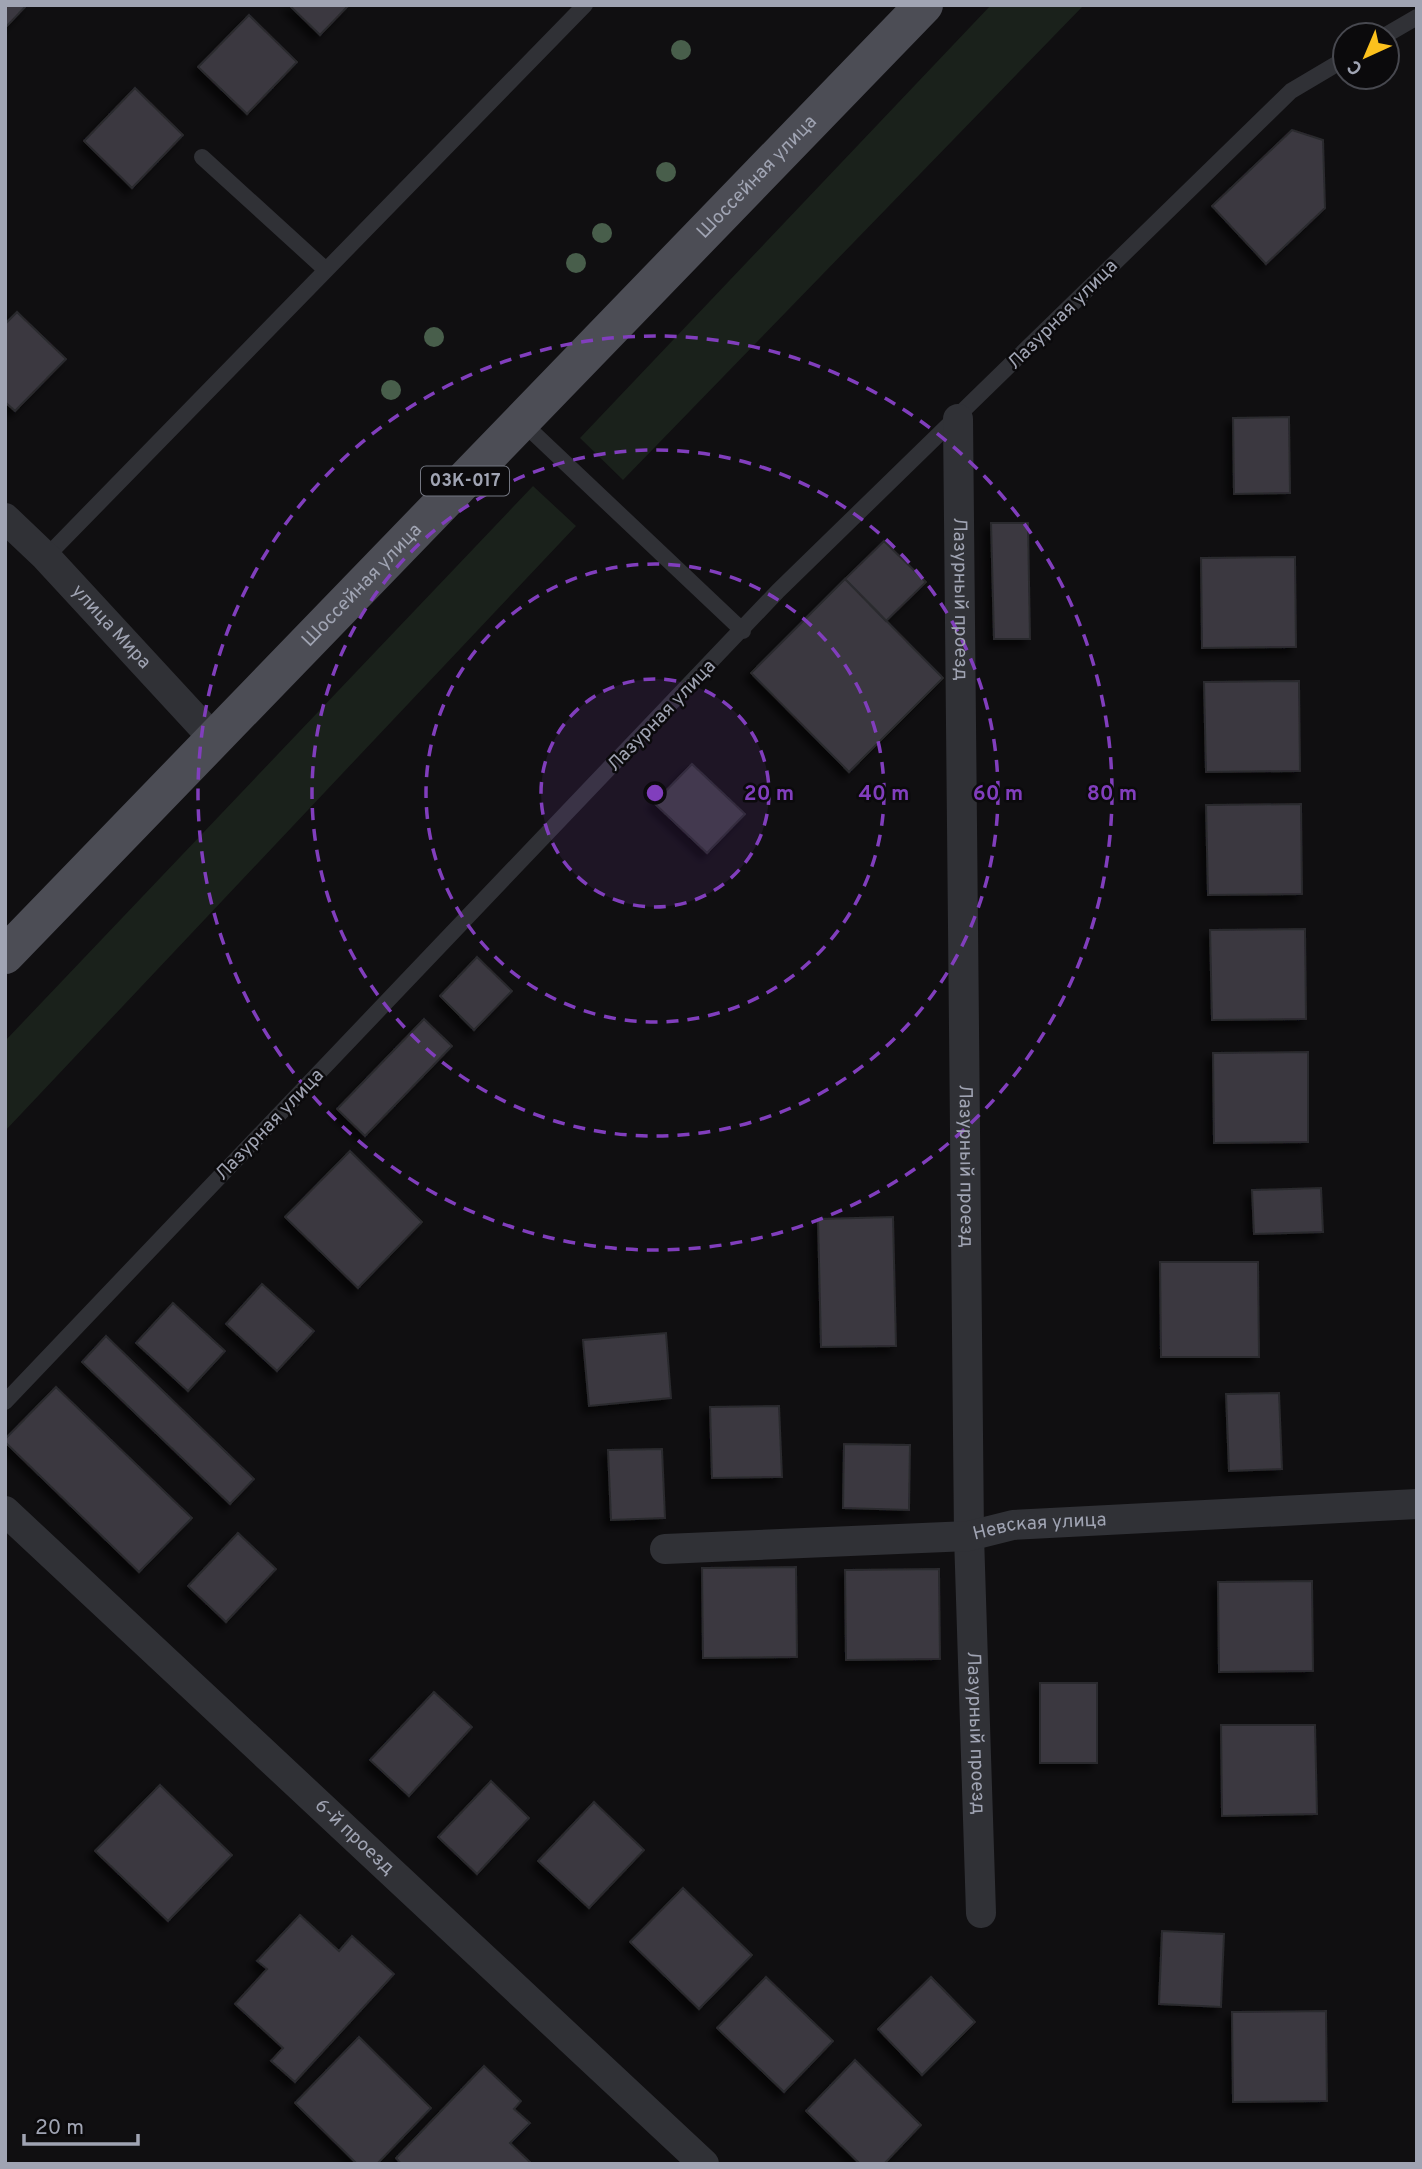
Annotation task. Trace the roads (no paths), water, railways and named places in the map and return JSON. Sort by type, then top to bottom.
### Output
[{"type":"main road","name":"Шоссейная улица","points":[[5,955],[924,5]]},
{"type":"street","name":"Лазурный проезд","points":[[958,419],[969,1536],[981,1913]]},
{"type":"street","name":"улица Мира","points":[[5,518],[46,557],[215,740]]},
{"type":"street","name":"Невская улица","points":[[665,1549],[969,1536],[1013,1525],[1417,1504]]},
{"type":"street","name":"6-й проезд","points":[[5,1511],[704,2164]]},
{"type":"lane","points":[[46,557],[585,5]]},
{"type":"lane","points":[[1401,26],[1417,17]]},
{"type":"lane","name":"Лазурная улица","points":[[5,1402],[778,592],[1291,91],[1331,67]]},
{"type":"lane","points":[[202,157],[326,270]]},
{"type":"lane","points":[[522,422],[743,631]]}]
